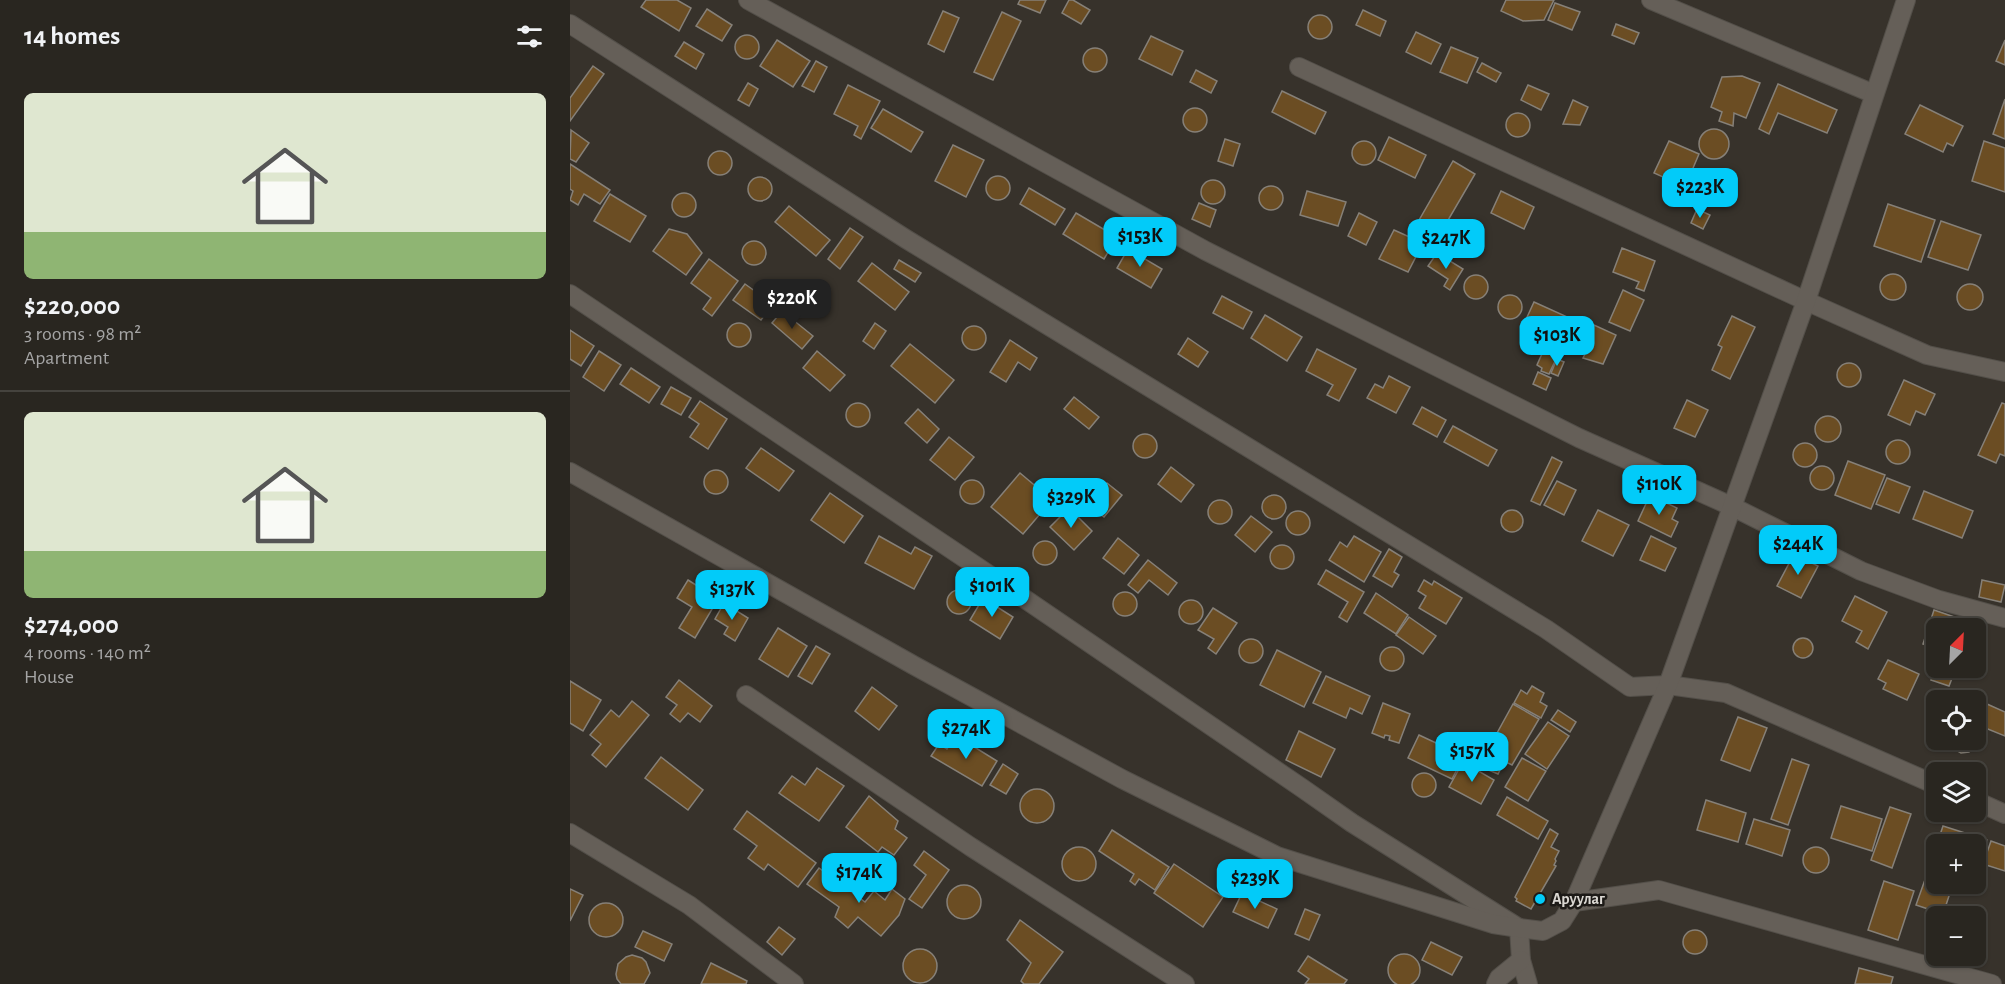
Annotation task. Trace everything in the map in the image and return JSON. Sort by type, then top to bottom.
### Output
[{"type":"street","points":[[748,0],[1206,251],[1579,438],[1731,506],[1861,572],[1939,600],[2005,618]]},
{"type":"street","points":[[1651,0],[1874,94]]},
{"type":"street","points":[[570,472],[925,672],[1122,779],[1277,856],[1493,924],[1543,931],[1563,921],[1574,902],[1668,685],[1806,301],[1906,0]]},
{"type":"street","points":[[570,24],[906,239],[1546,629],[1630,687],[1668,685],[1726,693],[1926,781]]},
{"type":"street","points":[[1299,67],[1927,355],[2005,372]]},
{"type":"street","points":[[570,294],[1026,599],[1352,823],[1519,928]]},
{"type":"street","points":[[746,695],[971,847],[1185,984]]},
{"type":"street","points":[[1986,805],[2005,814]]},
{"type":"street","points":[[570,833],[689,905],[794,984]]},
{"type":"street","points":[[1574,902],[1659,890],[1992,984]]},
{"type":"street","points":[[1519,928],[1521,960],[1528,984]]},
{"type":"street","points":[[1496,984],[1498,978],[1521,960]]},
{"type":"building","points":[[646,0],[677,0],[691,8],[679,31],[641,7]]},
{"type":"building","points":[[1020,0],[1046,0],[1040,13],[1018,4]]},
{"type":"building","points":[[1069,0],[1090,10],[1081,24],[1062,13]]},
{"type":"building","points":[[1506,0],[1554,0],[1544,20],[1523,21],[1501,11]]},
{"type":"building","points":[[1555,3],[1580,12],[1572,30],[1548,20]]},
{"type":"building","points":[[707,9],[732,25],[722,41],[696,26]]},
{"type":"building","points":[[1363,10],[1386,21],[1380,36],[1356,25]]},
{"type":"building","points":[[943,11],[959,18],[944,52],[928,44]]},
{"type":"building","points":[[1002,12],[1021,21],[993,80],[974,72]]},
{"type":"building","points":[[1320,15],[1329,18],[1332,27],[1329,36],[1320,39],[1311,36],[1308,27],[1311,18]]},
{"type":"building","points":[[1616,24],[1639,33],[1634,44],[1612,35]]},
{"type":"building","points":[[1416,32],[1441,44],[1431,64],[1406,52]]},
{"type":"building","points":[[747,35],[756,38],[759,47],[756,56],[747,59],[738,56],[735,47],[738,38]]},
{"type":"building","points":[[1151,36],[1183,51],[1172,75],[1139,59]]},
{"type":"building","points":[[777,40],[810,61],[793,87],[760,66]]},
{"type":"building","points":[[2005,40],[2005,65],[1996,61]]},
{"type":"building","points":[[684,42],[704,54],[696,69],[675,56]]},
{"type":"building","points":[[1451,47],[1478,58],[1467,83],[1440,72]]},
{"type":"building","points":[[1095,48],[1104,51],[1107,60],[1104,69],[1095,72],[1086,69],[1083,60],[1086,51]]},
{"type":"building","points":[[816,61],[827,67],[814,92],[802,86]]},
{"type":"building","points":[[1482,63],[1501,73],[1496,82],[1477,72]]},
{"type":"building","points":[[593,66],[604,74],[570,121],[570,98]]},
{"type":"building","points":[[1196,70],[1217,81],[1211,93],[1190,82]]},
{"type":"building","points":[[1742,76],[1760,83],[1746,118],[1734,113],[1733,126],[1719,121],[1722,112],[1711,107],[1722,77]]},
{"type":"building","points":[[748,83],[758,89],[749,106],[738,100]]},
{"type":"building","points":[[1778,84],[1837,110],[1827,133],[1778,113],[1769,134],[1759,129]]},
{"type":"building","points":[[848,85],[880,101],[861,139],[854,135],[858,126],[834,114]]},
{"type":"building","points":[[1528,85],[1549,94],[1541,110],[1521,100]]},
{"type":"building","points":[[1282,91],[1326,112],[1315,134],[1272,112]]},
{"type":"building","points":[[2005,99],[2005,139],[1993,134]]},
{"type":"building","points":[[1573,100],[1588,107],[1580,125],[1563,124]]},
{"type":"building","points":[[1920,105],[1963,126],[1953,146],[1947,143],[1943,152],[1905,134]]},
{"type":"building","points":[[1195,108],[1204,111],[1207,120],[1204,129],[1195,132],[1186,129],[1183,120],[1186,111]]},
{"type":"building","points":[[883,109],[923,132],[911,152],[871,128]]},
{"type":"building","points":[[1518,113],[1527,116],[1530,125],[1527,134],[1518,137],[1509,134],[1506,125],[1509,116]]},
{"type":"building","points":[[1714,129],[1724,134],[1729,144],[1724,154],[1714,159],[1704,154],[1699,144],[1704,134]]},
{"type":"building","points":[[571,130],[589,143],[576,162],[570,159]]},
{"type":"building","points":[[1389,137],[1426,155],[1415,178],[1378,160]]},
{"type":"building","points":[[1225,139],[1240,144],[1233,166],[1218,161]]},
{"type":"building","points":[[1364,141],[1373,144],[1376,153],[1373,162],[1364,165],[1355,162],[1352,153],[1355,144]]},
{"type":"building","points":[[1669,141],[1699,154],[1685,187],[1654,173]]},
{"type":"building","points":[[1984,141],[2005,148],[2005,192],[1972,181]]},
{"type":"building","points":[[953,145],[984,160],[966,197],[935,181]]},
{"type":"building","points":[[720,151],[729,154],[732,163],[729,172],[720,175],[711,172],[708,163],[711,154]]},
{"type":"building","points":[[1453,161],[1475,174],[1440,234],[1418,222]]},
{"type":"building","points":[[570,164],[610,190],[600,204],[584,194],[578,205],[570,200],[573,191],[570,189]]},
{"type":"building","points":[[998,176],[1007,179],[1010,188],[1007,197],[998,200],[989,197],[986,188],[989,179]]},
{"type":"building","points":[[760,177],[769,180],[772,189],[769,198],[760,201],[751,198],[748,189],[751,180]]},
{"type":"building","points":[[1213,180],[1222,183],[1225,192],[1222,201],[1213,204],[1204,201],[1201,192],[1204,183]]},
{"type":"building","points":[[1271,186],[1280,189],[1283,198],[1280,207],[1271,210],[1262,207],[1259,198],[1262,189]]},
{"type":"building","points":[[1029,188],[1065,209],[1055,225],[1020,204]]},
{"type":"building","points":[[1307,191],[1346,202],[1338,226],[1300,215]]},
{"type":"building","points":[[1501,191],[1534,207],[1524,229],[1491,213]]},
{"type":"building","points":[[684,193],[693,196],[696,205],[693,214],[684,217],[675,214],[672,205],[675,196]]},
{"type":"building","points":[[610,194],[646,216],[630,242],[594,221]]},
{"type":"building","points":[[1199,203],[1216,210],[1210,227],[1192,219]]},
{"type":"building","points":[[1888,204],[1935,220],[1921,262],[1874,246]]},
{"type":"building","points":[[789,206],[830,240],[816,256],[775,222]]},
{"type":"building","points":[[1697,209],[1710,215],[1703,229],[1691,223]]},
{"type":"building","points":[[1076,213],[1117,237],[1104,259],[1063,234]]},
{"type":"building","points":[[1359,213],[1377,222],[1366,245],[1348,236]]},
{"type":"building","points":[[1941,221],[1981,235],[1968,270],[1928,257]]},
{"type":"building","points":[[850,228],[863,237],[840,269],[828,259]]},
{"type":"building","points":[[669,229],[687,234],[702,253],[686,275],[653,251]]},
{"type":"building","points":[[1394,230],[1423,243],[1408,272],[1379,259]]},
{"type":"building","points":[[754,241],[763,244],[766,253],[763,262],[754,265],[745,262],[742,253],[745,244]]},
{"type":"building","points":[[1622,248],[1655,261],[1644,291],[1636,288],[1639,282],[1613,272]]},
{"type":"building","points":[[1128,249],[1162,269],[1151,288],[1117,268]]},
{"type":"building","points":[[1437,253],[1463,269],[1450,290],[1444,286],[1448,279],[1428,266]]},
{"type":"building","points":[[709,259],[738,281],[712,316],[703,309],[711,298],[691,283]]},
{"type":"building","points":[[899,260],[921,273],[915,282],[894,269]]},
{"type":"building","points":[[872,263],[909,292],[895,310],[858,281]]},
{"type":"building","points":[[1893,274],[1902,278],[1906,287],[1902,296],[1893,300],[1884,296],[1880,287],[1884,278]]},
{"type":"building","points":[[1476,275],[1484,279],[1488,287],[1484,295],[1476,299],[1468,295],[1464,287],[1468,279]]},
{"type":"building","points":[[745,284],[773,304],[761,320],[733,300]]},
{"type":"building","points":[[1970,284],[1979,288],[1983,297],[1979,306],[1970,310],[1961,306],[1957,297],[1961,288]]},
{"type":"building","points":[[1623,290],[1644,300],[1630,331],[1609,322]]},
{"type":"building","points":[[1510,295],[1518,299],[1522,307],[1518,315],[1510,319],[1502,315],[1498,307],[1502,299]]},
{"type":"building","points":[[1222,296],[1252,312],[1243,329],[1213,313]]},
{"type":"building","points":[[1534,302],[1574,320],[1549,374],[1541,371],[1542,368],[1537,365],[1549,338],[1523,326]]},
{"type":"building","points":[[782,311],[813,336],[802,349],[772,323]]},
{"type":"building","points":[[1265,315],[1302,337],[1287,361],[1251,338]]},
{"type":"building","points":[[1732,316],[1755,327],[1730,379],[1712,370],[1722,347],[1718,345]]},
{"type":"building","points":[[1583,320],[1616,335],[1603,364],[1583,358],[1587,350],[1572,344]]},
{"type":"building","points":[[739,323],[748,326],[751,335],[748,344],[739,347],[730,344],[727,335],[730,326]]},
{"type":"building","points":[[875,323],[886,331],[874,349],[863,341]]},
{"type":"building","points":[[974,326],[983,329],[986,338],[983,347],[974,350],[965,347],[962,338],[965,329]]},
{"type":"building","points":[[570,330],[594,346],[581,366],[570,359]]},
{"type":"building","points":[[1188,338],[1208,352],[1198,367],[1178,354]]},
{"type":"building","points":[[1010,340],[1037,358],[1030,370],[1018,362],[1006,382],[990,372]]},
{"type":"building","points":[[910,344],[954,380],[935,403],[891,366]]},
{"type":"building","points":[[1317,349],[1356,369],[1339,401],[1327,395],[1333,385],[1306,371]]},
{"type":"building","points":[[599,351],[621,365],[604,391],[583,377]]},
{"type":"building","points":[[817,351],[845,375],[830,391],[803,368]]},
{"type":"building","points":[[1557,359],[1564,362],[1558,376],[1551,373]]},
{"type":"building","points":[[1849,363],[1857,367],[1861,375],[1857,383],[1849,387],[1841,383],[1837,375],[1841,367]]},
{"type":"building","points":[[631,368],[660,387],[649,403],[620,384]]},
{"type":"building","points":[[1538,372],[1551,378],[1546,390],[1533,384]]},
{"type":"building","points":[[1389,376],[1410,387],[1396,413],[1367,398],[1375,384],[1383,388]]},
{"type":"building","points":[[1904,380],[1935,394],[1925,415],[1916,411],[1910,425],[1888,415]]},
{"type":"building","points":[[671,387],[691,398],[681,415],[661,404]]},
{"type":"building","points":[[1074,397],[1099,417],[1089,429],[1064,409]]},
{"type":"building","points":[[1687,400],[1708,410],[1695,437],[1674,428]]},
{"type":"building","points":[[700,401],[727,419],[708,449],[690,437],[699,424],[689,417]]},
{"type":"building","points":[[858,403],[867,406],[870,415],[867,424],[858,427],[849,424],[846,415],[849,406]]},
{"type":"building","points":[[2002,403],[2005,404],[2005,456],[2000,454],[1996,463],[1978,455]]},
{"type":"building","points":[[1422,407],[1446,420],[1437,437],[1413,424]]},
{"type":"building","points":[[918,409],[939,429],[927,443],[905,423]]},
{"type":"building","points":[[1828,416],[1837,420],[1841,429],[1837,438],[1828,442],[1819,438],[1815,429],[1819,420]]},
{"type":"building","points":[[1453,426],[1497,450],[1488,466],[1444,442]]},
{"type":"building","points":[[1145,434],[1154,437],[1157,446],[1154,455],[1145,458],[1136,455],[1133,446],[1136,437]]},
{"type":"building","points":[[949,437],[974,457],[955,480],[930,460]]},
{"type":"building","points":[[1898,440],[1906,444],[1910,452],[1906,460],[1898,464],[1890,460],[1886,452],[1890,444]]},
{"type":"building","points":[[1805,443],[1813,447],[1817,455],[1813,463],[1805,467],[1797,463],[1793,455],[1797,447]]},
{"type":"building","points":[[761,448],[794,471],[779,491],[746,468]]},
{"type":"building","points":[[1552,457],[1562,462],[1540,505],[1531,501]]},
{"type":"building","points":[[1848,461],[1885,475],[1871,509],[1835,495]]},
{"type":"building","points":[[1822,466],[1830,470],[1834,478],[1830,486],[1822,490],[1814,486],[1810,478],[1814,470]]},
{"type":"building","points":[[1171,467],[1194,485],[1181,502],[1158,484]]},
{"type":"building","points":[[716,470],[725,473],[728,482],[725,491],[716,494],[707,491],[704,482],[707,473]]},
{"type":"building","points":[[1020,473],[1052,500],[1023,534],[991,507]]},
{"type":"building","points":[[1887,478],[1910,487],[1899,513],[1876,504]]},
{"type":"building","points":[[972,480],[981,483],[984,492],[981,501],[972,504],[963,501],[960,492],[963,483]]},
{"type":"building","points":[[1557,481],[1576,490],[1564,515],[1544,505]]},
{"type":"building","points":[[1107,483],[1122,495],[1104,517],[1089,505]]},
{"type":"building","points":[[1924,491],[1973,511],[1962,538],[1913,519]]},
{"type":"building","points":[[830,493],[863,516],[844,543],[811,520]]},
{"type":"building","points":[[1274,495],[1283,498],[1286,507],[1283,516],[1274,519],[1265,516],[1262,507],[1265,498]]},
{"type":"building","points":[[1650,495],[1677,508],[1672,519],[1678,522],[1671,537],[1638,521]]},
{"type":"building","points":[[1220,500],[1229,503],[1232,512],[1229,521],[1220,524],[1211,521],[1208,512],[1211,503]]},
{"type":"building","points":[[1069,508],[1092,531],[1074,550],[1050,527]]},
{"type":"building","points":[[1512,510],[1520,513],[1523,521],[1520,529],[1512,532],[1504,529],[1501,521],[1504,513]]},
{"type":"building","points":[[1598,510],[1629,525],[1613,556],[1582,541]]},
{"type":"building","points":[[1298,511],[1307,514],[1310,523],[1307,532],[1298,535],[1289,532],[1286,523],[1289,514]]},
{"type":"building","points":[[1251,516],[1272,532],[1255,552],[1235,535]]},
{"type":"building","points":[[879,536],[911,554],[915,547],[932,556],[914,589],[865,563]]},
{"type":"building","points":[[1354,536],[1381,552],[1364,582],[1329,560],[1340,542],[1347,547]]},
{"type":"building","points":[[1651,536],[1676,548],[1665,571],[1640,560]]},
{"type":"building","points":[[1118,538],[1139,555],[1124,574],[1103,558]]},
{"type":"building","points":[[1045,541],[1054,544],[1057,553],[1054,562],[1045,565],[1036,562],[1033,553],[1036,544]]},
{"type":"building","points":[[1282,545],[1291,548],[1294,557],[1291,566],[1282,569],[1273,566],[1270,557],[1273,548]]},
{"type":"building","points":[[1389,549],[1402,557],[1394,572],[1399,575],[1392,587],[1373,576]]},
{"type":"building","points":[[1794,554],[1818,566],[1801,598],[1777,586]]},
{"type":"building","points":[[1148,560],[1177,583],[1168,595],[1149,580],[1138,593],[1128,585]]},
{"type":"building","points":[[1326,570],[1364,592],[1347,622],[1339,617],[1348,602],[1318,584]]},
{"type":"building","points":[[688,580],[718,599],[695,638],[679,628],[692,607],[677,598]]},
{"type":"building","points":[[1424,580],[1432,585],[1434,581],[1462,598],[1446,624],[1419,608],[1426,596],[1418,591]]},
{"type":"building","points":[[1982,580],[2005,585],[2001,602],[1979,597]]},
{"type":"building","points":[[959,590],[968,593],[971,602],[968,611],[959,614],[950,611],[947,602],[950,593]]},
{"type":"building","points":[[1125,592],[1134,595],[1137,604],[1134,613],[1125,616],[1116,613],[1113,604],[1116,595]]},
{"type":"building","points":[[1376,593],[1408,615],[1396,634],[1364,613]]},
{"type":"building","points":[[1855,596],[1887,612],[1868,649],[1856,642],[1862,631],[1842,621]]},
{"type":"building","points":[[983,598],[1013,617],[1000,639],[970,620]]},
{"type":"building","points":[[1191,600],[1200,603],[1203,612],[1200,621],[1191,624],[1182,621],[1179,612],[1182,603]]},
{"type":"building","points":[[724,603],[748,618],[735,641],[724,634],[728,627],[715,619]]},
{"type":"building","points":[[1213,608],[1237,623],[1216,654],[1208,648],[1214,639],[1198,630]]},
{"type":"building","points":[[1934,610],[1957,618],[1931,618]]},
{"type":"building","points":[[1409,617],[1436,636],[1423,654],[1396,635]]},
{"type":"building","points":[[778,628],[807,646],[788,677],[759,659]]},
{"type":"building","points":[[1803,638],[1810,641],[1813,648],[1810,655],[1803,658],[1796,655],[1793,648],[1796,641]]},
{"type":"building","points":[[1251,639],[1260,642],[1263,651],[1260,660],[1251,663],[1242,660],[1239,651],[1242,642]]},
{"type":"building","points":[[816,646],[830,654],[812,684],[798,676]]},
{"type":"building","points":[[1392,647],[1401,650],[1404,659],[1401,668],[1392,671],[1383,668],[1380,659],[1383,650]]},
{"type":"building","points":[[1277,650],[1321,672],[1304,707],[1260,685]]},
{"type":"building","points":[[1888,660],[1919,674],[1907,700],[1883,689],[1886,683],[1878,679]]},
{"type":"building","points":[[1326,676],[1370,696],[1362,714],[1350,708],[1346,718],[1313,703]]},
{"type":"building","points":[[1932,678],[1952,678],[1949,686],[1931,680]]},
{"type":"building","points":[[679,680],[712,706],[700,722],[688,713],[680,722],[670,714],[677,705],[666,697]]},
{"type":"building","points":[[570,681],[601,700],[583,731],[570,723]]},
{"type":"building","points":[[1532,686],[1544,693],[1540,702],[1547,706],[1541,718],[1514,703],[1521,690],[1527,694]]},
{"type":"building","points":[[872,687],[897,706],[879,730],[855,711]]},
{"type":"building","points":[[632,701],[649,715],[606,767],[592,755],[601,744],[590,735],[611,710],[619,717]]},
{"type":"building","points":[[1383,703],[1410,714],[1399,743],[1389,740],[1390,736],[1385,735],[1384,738],[1372,733]]},
{"type":"building","points":[[1513,704],[1539,719],[1512,765],[1502,760],[1506,753],[1491,744]]},
{"type":"building","points":[[1987,704],[2005,712],[2005,736],[1986,728]]},
{"type":"building","points":[[1558,710],[1576,722],[1570,732],[1551,720]]},
{"type":"building","points":[[1738,717],[1767,728],[1750,771],[1721,760]]},
{"type":"building","points":[[1548,722],[1569,736],[1547,769],[1525,754]]},
{"type":"building","points":[[1299,731],[1335,749],[1321,777],[1286,760]]},
{"type":"building","points":[[955,735],[997,761],[982,786],[931,756],[939,744],[947,749]]},
{"type":"building","points":[[1419,735],[1464,756],[1452,779],[1408,758]]},
{"type":"building","points":[[1956,750],[1970,750],[1969,752],[1961,753]]},
{"type":"building","points":[[1479,751],[1488,756],[1484,765],[1475,760]]},
{"type":"building","points":[[1489,755],[1504,762],[1498,774],[1484,768]]},
{"type":"building","points":[[661,757],[703,790],[688,810],[645,778]]},
{"type":"building","points":[[1522,758],[1546,771],[1528,801],[1505,787]]},
{"type":"building","points":[[1792,759],[1809,765],[1788,825],[1771,819]]},
{"type":"building","points":[[1463,762],[1494,780],[1481,804],[1449,787]]},
{"type":"building","points":[[1003,764],[1018,774],[1006,794],[990,785]]},
{"type":"building","points":[[817,768],[844,786],[819,821],[779,793],[792,776],[805,785]]},
{"type":"building","points":[[1424,773],[1432,777],[1436,785],[1432,793],[1424,797],[1416,793],[1412,785],[1416,777]]},
{"type":"building","points":[[1037,789],[1049,794],[1054,806],[1049,818],[1037,823],[1025,818],[1020,806],[1025,794]]},
{"type":"building","points":[[869,796],[898,821],[895,829],[907,838],[894,855],[882,847],[878,852],[846,827]]},
{"type":"building","points":[[1507,797],[1548,821],[1538,839],[1497,815]]},
{"type":"building","points":[[1706,800],[1746,813],[1738,842],[1697,830]]},
{"type":"building","points":[[1841,806],[1882,819],[1872,851],[1831,838]]},
{"type":"building","points":[[1890,807],[1911,814],[1892,868],[1871,860]]},
{"type":"building","points":[[747,811],[816,863],[798,887],[768,864],[764,870],[748,858],[757,846],[734,829]]},
{"type":"building","points":[[1754,819],[1790,830],[1782,856],[1746,844]]},
{"type":"building","points":[[1943,826],[1968,834],[1940,834]]},
{"type":"building","points":[[1550,829],[1558,834],[1551,847],[1559,851],[1555,859],[1554,865],[1556,866],[1531,909],[1516,901],[1515,897]]},
{"type":"building","points":[[1112,830],[1169,867],[1155,890],[1139,879],[1135,885],[1130,881],[1134,874],[1099,851]]},
{"type":"building","points":[[1991,841],[2005,846],[2005,871],[1986,865],[1986,855]]},
{"type":"building","points":[[1079,847],[1091,852],[1096,864],[1091,876],[1079,881],[1067,876],[1062,864],[1067,852]]},
{"type":"building","points":[[1816,847],[1825,851],[1829,860],[1825,869],[1816,873],[1807,869],[1803,860],[1807,851]]},
{"type":"building","points":[[924,851],[949,870],[922,908],[909,899],[926,875],[914,865]]},
{"type":"building","points":[[1174,864],[1223,897],[1203,927],[1154,893]]},
{"type":"building","points":[[819,868],[865,902],[874,891],[885,900],[892,889],[905,899],[899,915],[881,936],[858,917],[848,928],[835,917],[839,907],[807,884]]},
{"type":"building","points":[[1926,877],[1926,894],[1950,894],[1946,906],[1926,906],[1926,908],[1916,905]]},
{"type":"building","points":[[1884,881],[1914,891],[1898,940],[1868,930]]},
{"type":"building","points":[[964,885],[976,890],[981,902],[976,914],[964,919],[952,914],[947,902],[952,890]]},
{"type":"building","points":[[570,889],[583,895],[570,921]]},
{"type":"building","points":[[1242,893],[1277,909],[1268,928],[1233,912]]},
{"type":"building","points":[[606,903],[618,908],[623,920],[618,932],[606,937],[594,932],[589,920],[594,908]]},
{"type":"building","points":[[1305,909],[1320,915],[1309,940],[1295,934]]},
{"type":"building","points":[[1020,920],[1063,952],[1039,984],[1024,984],[1021,981],[1031,963],[1007,940]]},
{"type":"building","points":[[779,927],[795,939],[782,955],[767,942]]},
{"type":"building","points":[[1695,930],[1703,934],[1707,942],[1703,950],[1695,954],[1687,950],[1683,942],[1687,934]]},
{"type":"building","points":[[643,931],[672,944],[664,961],[635,947]]},
{"type":"building","points":[[1431,942],[1462,957],[1452,975],[1422,960]]},
{"type":"building","points":[[920,949],[932,954],[937,966],[932,978],[920,983],[908,978],[903,966],[908,954]]},
{"type":"building","points":[[632,955],[646,962],[650,973],[644,984],[621,984],[617,979],[618,964]]},
{"type":"building","points":[[1398,955],[1410,955],[1419,964],[1419,976],[1410,985],[1398,985],[1389,976],[1389,964]]},
{"type":"building","points":[[1308,956],[1347,980],[1344,984],[1305,984],[1309,979],[1298,971]]},
{"type":"building","points":[[711,963],[747,981],[746,984],[701,984]]},
{"type":"building","points":[[1859,968],[1893,977],[1891,984],[1855,984]]},
{"type":"place","name":"Аруулаг","points":[[1540,899]]}]
